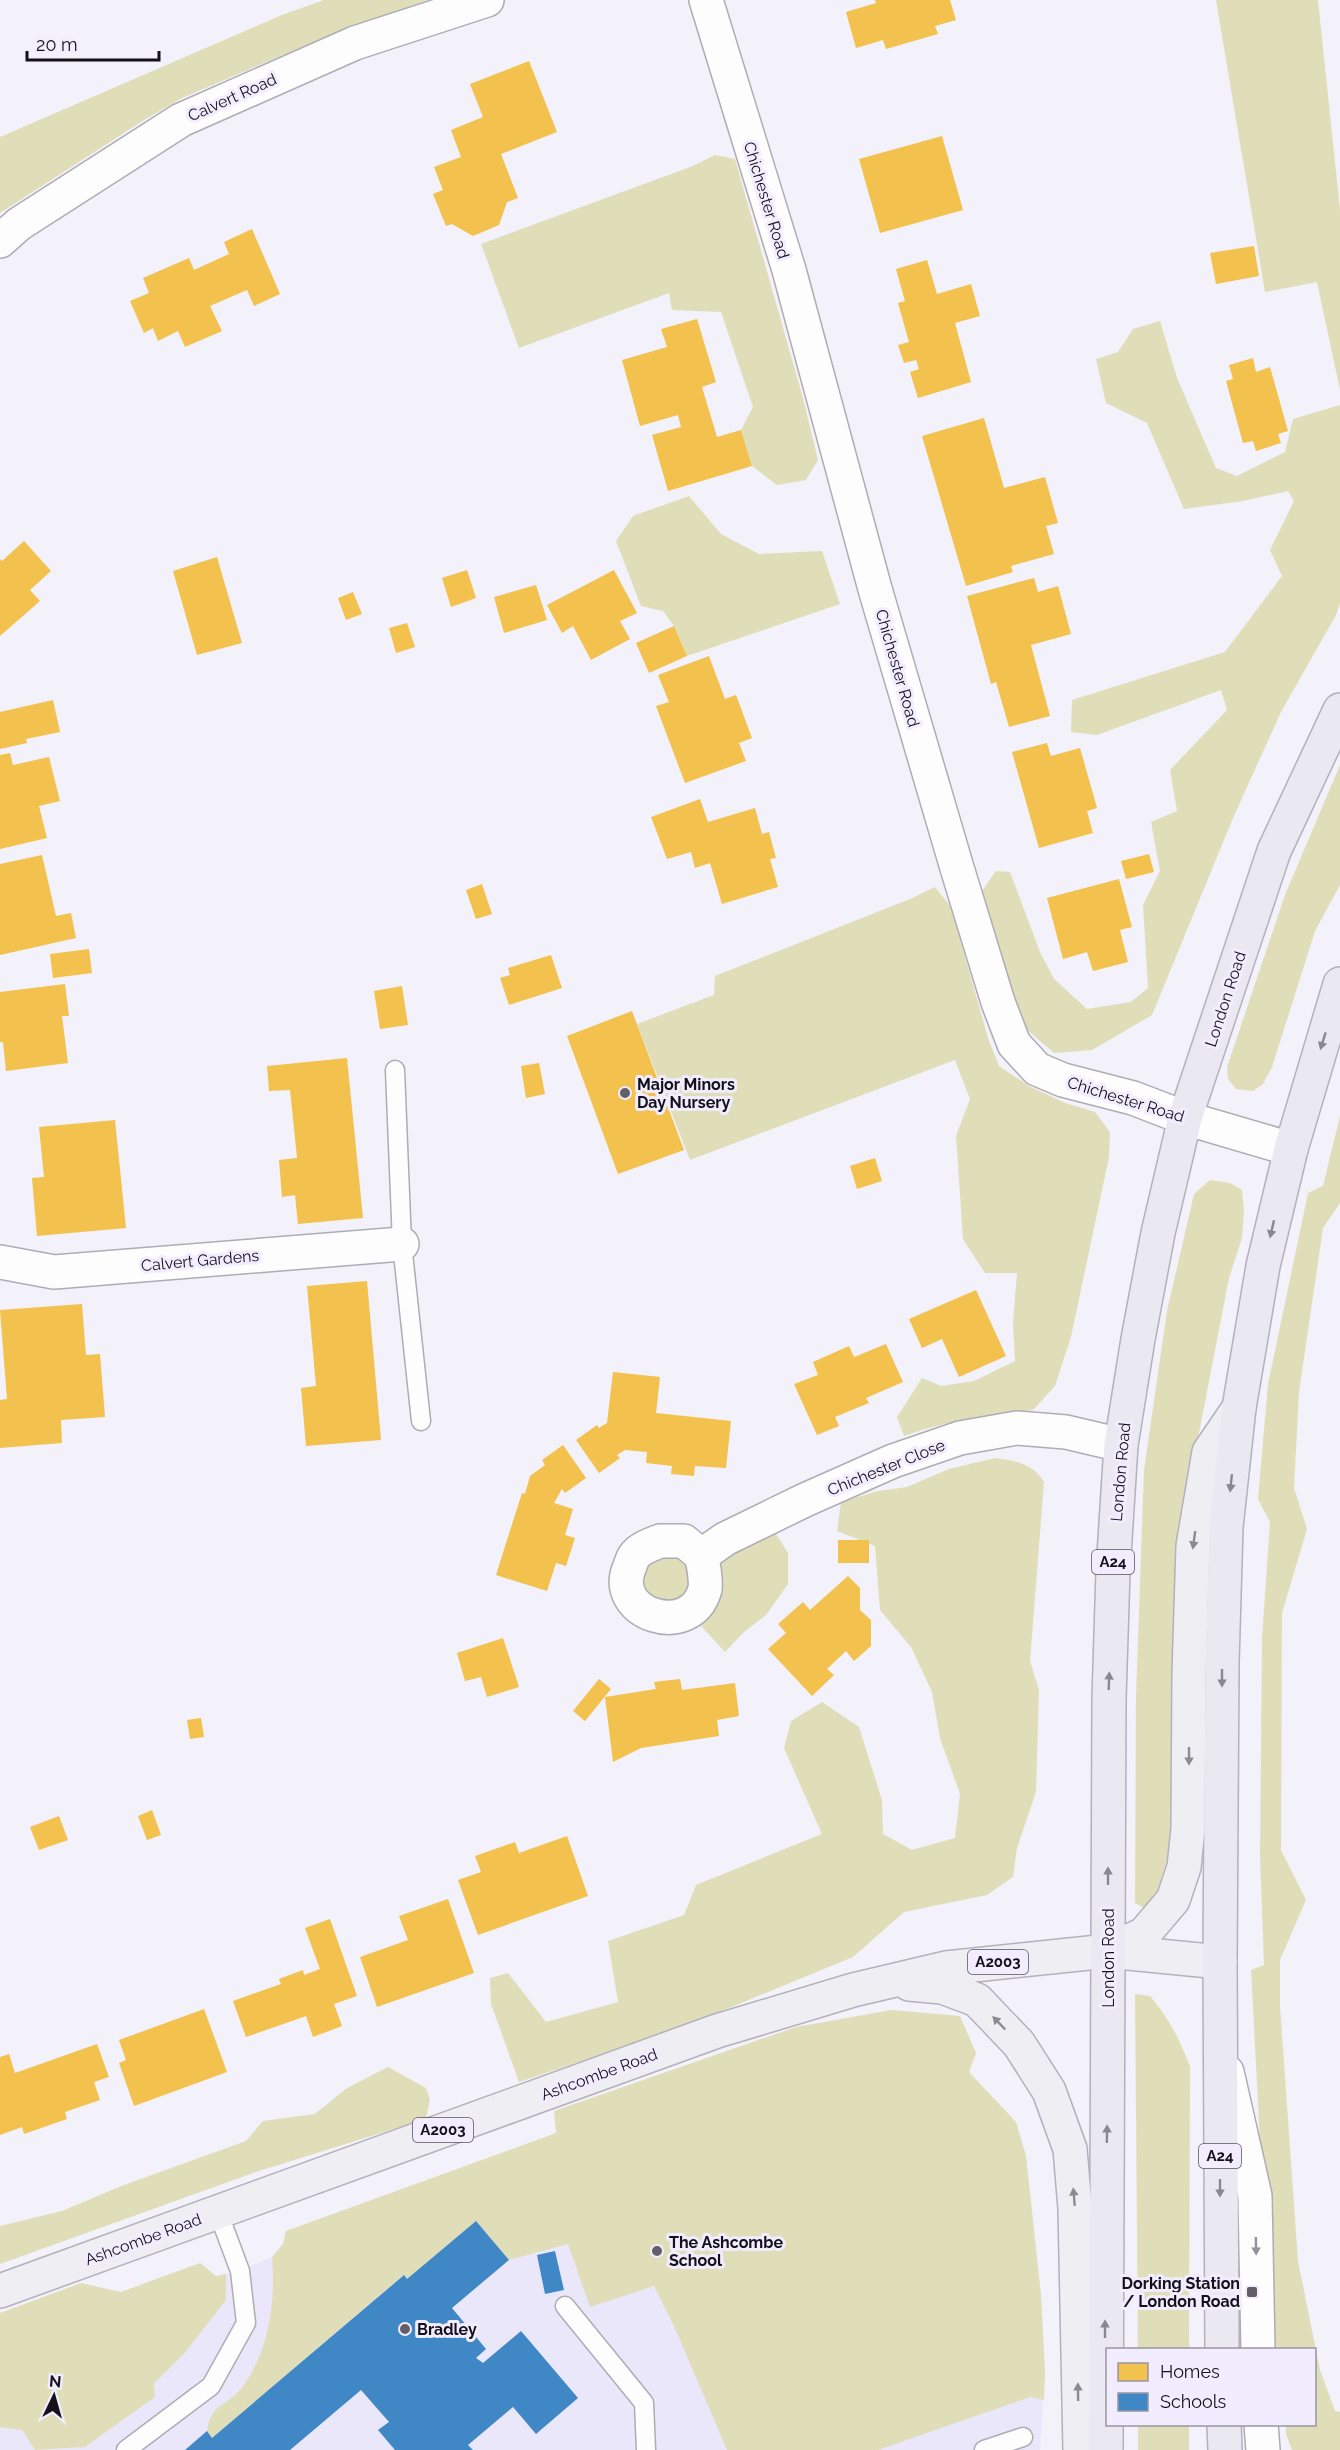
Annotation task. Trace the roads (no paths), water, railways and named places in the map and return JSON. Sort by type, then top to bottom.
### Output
[{"type":"highway","name":"London Road","points":[[1106,2348],[1109,1699],[1113,1571],[1121,1444],[1153,1257],[1185,1118],[1274,851],[1340,710]]},
{"type":"highway","name":"A24","points":[[1222,2348],[1220,1962],[1222,1663],[1226,1538],[1239,1408],[1263,1266],[1291,1149],[1340,984]]},
{"type":"highway","name":"London Road","points":[[1106,2426],[1106,2450]]},
{"type":"highway","points":[[1224,2426],[1225,2450]]},
{"type":"main road","points":[[1108,1951],[1144,1934],[1173,1900],[1184,1867],[1188,1829],[1193,1546],[1209,1452],[1239,1408]]},
{"type":"main road","name":"Ashcombe Road","points":[[0,2291],[717,2031],[853,1990],[946,1968],[1108,1951],[1220,1962]]},
{"type":"main road","points":[[890,1982],[942,1987],[977,2000],[1019,2044],[1049,2091],[1070,2149],[1076,2208],[1080,2450]]},
{"type":"street","name":"Calvert Road","points":[[0,241],[20,224],[181,120],[355,43],[487,0]]},
{"type":"street","name":"Chichester Road","points":[[706,0],[789,270],[875,589],[947,836],[998,1002],[1014,1044],[1037,1069],[1063,1080],[1133,1098],[1185,1118],[1291,1149]]},
{"type":"street","name":"Calvert Gardens","points":[[0,1262],[54,1272],[402,1244]]},
{"type":"street","name":"Chichester Close","points":[[701,1556],[725,1539],[805,1500],[893,1461],[960,1438],[1017,1428],[1066,1432],[1121,1444]]},
{"type":"street","points":[[1220,2044],[1255,2196],[1258,2348]]},
{"type":"street","points":[[1261,2426],[1263,2450]]},
{"type":"lane","points":[[395,1070],[402,1244],[422,1421]]},
{"type":"lane","points":[[126,2450],[211,2386],[246,2324],[240,2271],[218,2212]]},
{"type":"lane","points":[[565,2306],[644,2403],[646,2450]]},
{"type":"lane","points":[[984,2450],[1023,2437]]},
{"type":"place","name":"Major Minors Day Nursery","points":[[625,1093]]},
{"type":"place","name":"The Ashcombe School","points":[[657,2251]]},
{"type":"place","name":"Dorking Station / London Road","points":[[1252,2292]]},
{"type":"place","name":"Bradley","points":[[405,2329]]}]
